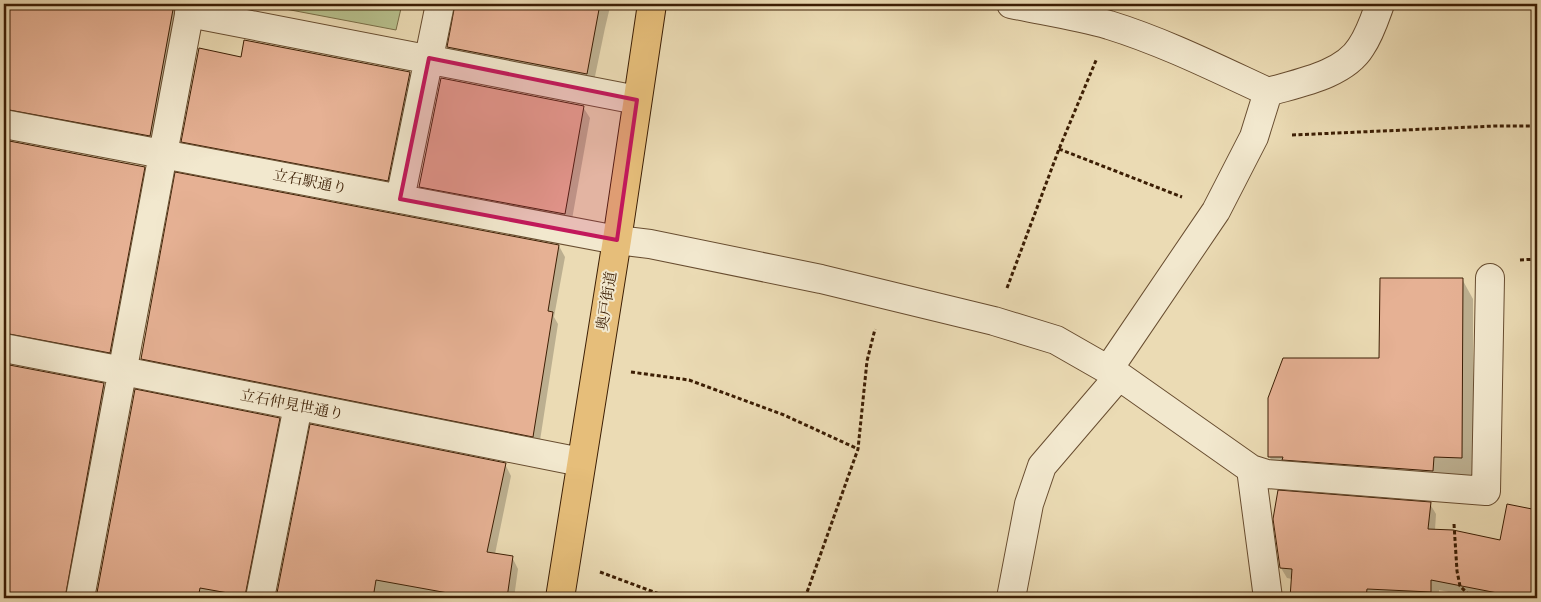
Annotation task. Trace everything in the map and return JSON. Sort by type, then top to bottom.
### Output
[{"type":"main road","name":"奥戸街道","points":[[560,598],[617,240],[652,4]]},
{"type":"street","points":[[400,199],[440,4]]},
{"type":"street","points":[[1011,4],[1093,20],[1111,26],[1169,46],[1268,92],[1330,72],[1349,60],[1361,48],[1375,20],[1380,4]]},
{"type":"street","points":[[80,598],[190,8],[637,100]]},
{"type":"street","points":[[1011,598],[1029,504],[1042,466],[1114,373],[1216,211],[1254,137],[1268,92]]},
{"type":"street","name":"立石駅通り","points":[[4,124],[617,240],[650,244],[822,279],[994,321],[1056,340],[1114,373],[1250,469]]},
{"type":"street","points":[[1268,598],[1250,469],[1267,474],[1486,491],[1490,278]]},
{"type":"street","name":"立石仲見世通り","points":[[4,348],[581,462]]},
{"type":"street","points":[[260,598],[298,406]]},
{"type":"path","points":[[994,321],[1059,149],[1111,26]]},
{"type":"path","points":[[1254,137],[1495,126],[1537,126]]},
{"type":"path","points":[[1059,149],[1216,211]]},
{"type":"path","points":[[805,598],[858,449],[867,361],[883,294]]},
{"type":"path","points":[[596,367],[689,380],[784,416],[858,449]]},
{"type":"path","points":[[1451,488],[1457,571],[1460,586],[1472,598]]},
{"type":"path","points":[[567,559],[670,598]]},
{"type":"highlighted area","points":[[429,58],[637,100],[617,240],[400,199]]},
{"type":"green space","points":[[259,4],[402,4],[396,30]]},
{"type":"building","points":[[4,4],[174,4],[150,136],[4,109]]},
{"type":"building","points":[[455,4],[600,4],[587,74],[447,47]]},
{"type":"building","points":[[244,40],[410,72],[388,181],[181,142],[199,48],[241,57]]},
{"type":"building","points":[[441,78],[584,106],[565,214],[419,187]]},
{"type":"building","points":[[4,140],[145,167],[110,353],[4,333]]},
{"type":"building","points":[[175,172],[559,245],[548,311],[553,312],[533,437],[141,359]]},
{"type":"building","points":[[1380,278],[1463,278],[1462,458],[1434,457],[1433,471],[1282,460],[1283,457],[1268,457],[1268,398],[1283,358],[1379,358]]},
{"type":"building","points":[[4,364],[104,383],[65,598],[4,598]]},
{"type":"building","points":[[135,389],[280,418],[245,596],[200,588],[198,598],[96,598]]},
{"type":"building","points":[[310,424],[506,463],[487,552],[513,556],[507,598],[486,598],[448,593],[376,580],[373,598],[276,598]]},
{"type":"building","points":[[1278,490],[1431,502],[1428,529],[1453,530],[1500,540],[1507,504],[1537,510],[1537,598],[1523,598],[1431,580],[1431,592],[1367,589],[1366,598],[1290,598],[1292,569],[1280,568],[1273,519]]}]
